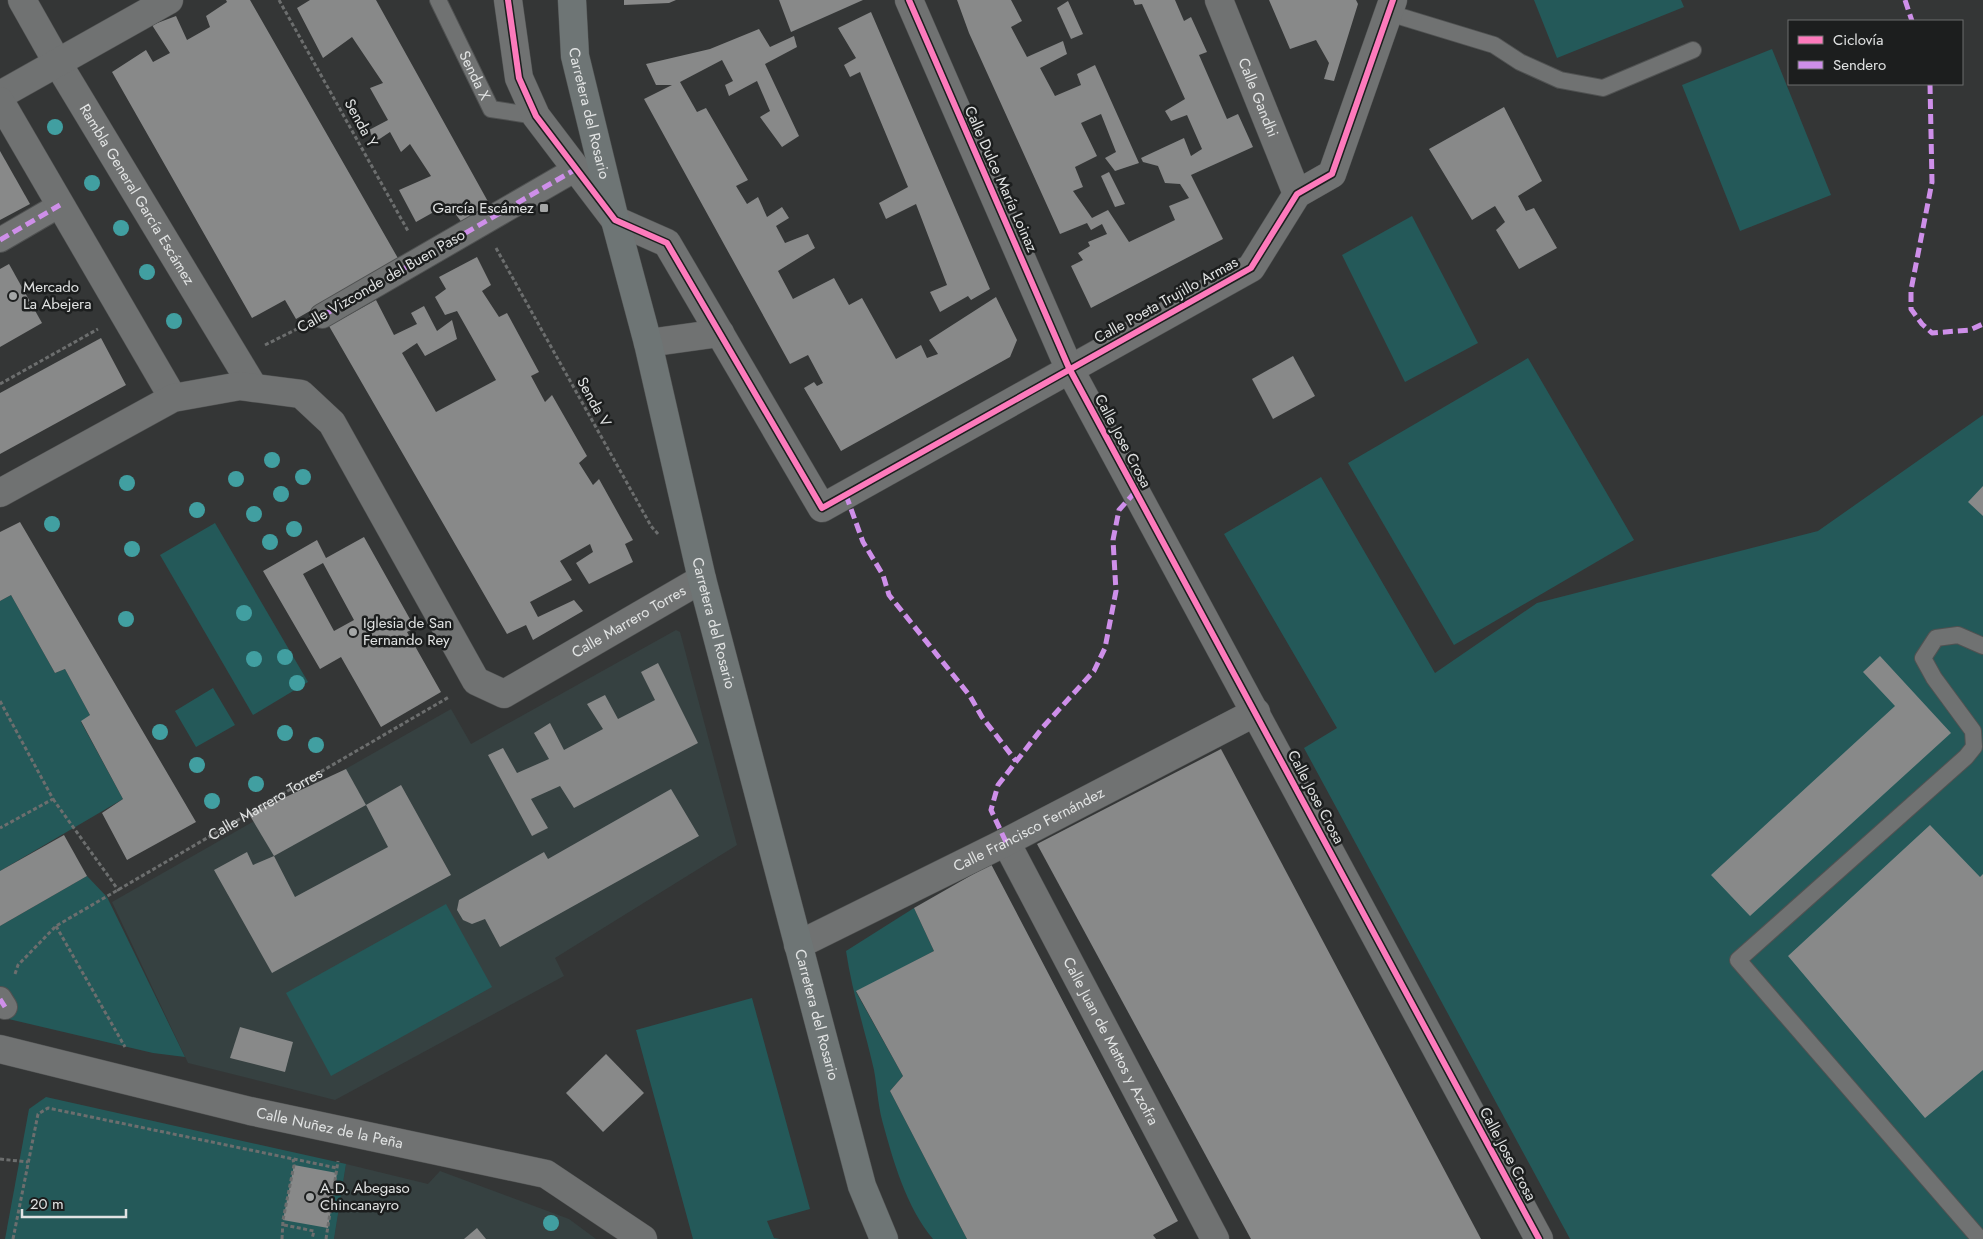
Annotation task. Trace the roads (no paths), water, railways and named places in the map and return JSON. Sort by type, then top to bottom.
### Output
[{"type":"main road","name":"Carretera del Rosario","points":[[572,0],[575,56],[615,220],[648,343],[702,579],[862,1186],[884,1239]]},
{"type":"street","name":"Rambla General García Escámez","points":[[22,0],[57,62],[254,388]]},
{"type":"street","points":[[0,94],[169,0]]},
{"type":"street","points":[[508,0],[519,78],[536,116],[615,220],[668,243],[720,333],[648,343]]},
{"type":"street","name":"Calle Dulce María Loinaz","points":[[909,0],[1069,368]]},
{"type":"street","name":"Calle Gandhi","points":[[1219,0],[1297,194]]},
{"type":"street","name":"Calle Poeta Trujillo Armas","points":[[720,333],[822,508],[1069,368],[1251,268],[1297,194],[1332,174],[1391,6]]},
{"type":"street","points":[[0,101],[173,398]]},
{"type":"street","name":"Calle Vizconde del Buen Paso","points":[[322,316],[576,169]]},
{"type":"street","points":[[0,240],[60,205]]},
{"type":"street","name":"Calle Jose Crosa","points":[[1069,368],[1539,1239]]},
{"type":"street","points":[[0,493],[173,398],[240,386],[254,388]]},
{"type":"street","name":"Calle Marrero Torres","points":[[254,388],[301,394],[332,423],[476,681],[504,694],[702,579]]},
{"type":"street","name":"Calle Francisco Fernández","points":[[798,944],[1006,842],[1256,712]]},
{"type":"street","name":"Calle Juan de Mattos y Azofra","points":[[1006,842],[1215,1239]]},
{"type":"street","name":"Calle Nuñez de la Peña","points":[[2,1057],[146,1084],[250,1111],[546,1174],[643,1239]]},
{"type":"lane","name":"Senda X","points":[[438,0],[491,109],[536,116]]},
{"type":"lane","points":[[1391,6],[1494,45],[1520,62],[1560,80],[1603,88],[1693,50]]},
{"type":"lane","points":[[1980,1239],[1738,960],[1966,757],[1974,747],[1973,731],[1934,678],[1923,658],[1936,638],[1958,635],[1983,646]]},
{"type":"place","name":"García Escámez","points":[[544,208]]},
{"type":"place","name":"Mercado La Abejera","points":[[13,296]]},
{"type":"place","name":"Iglesia de San Fernando Rey","points":[[353,632]]},
{"type":"place","name":"A.D. Abegaso Chincanayro","points":[[310,1197]]}]
